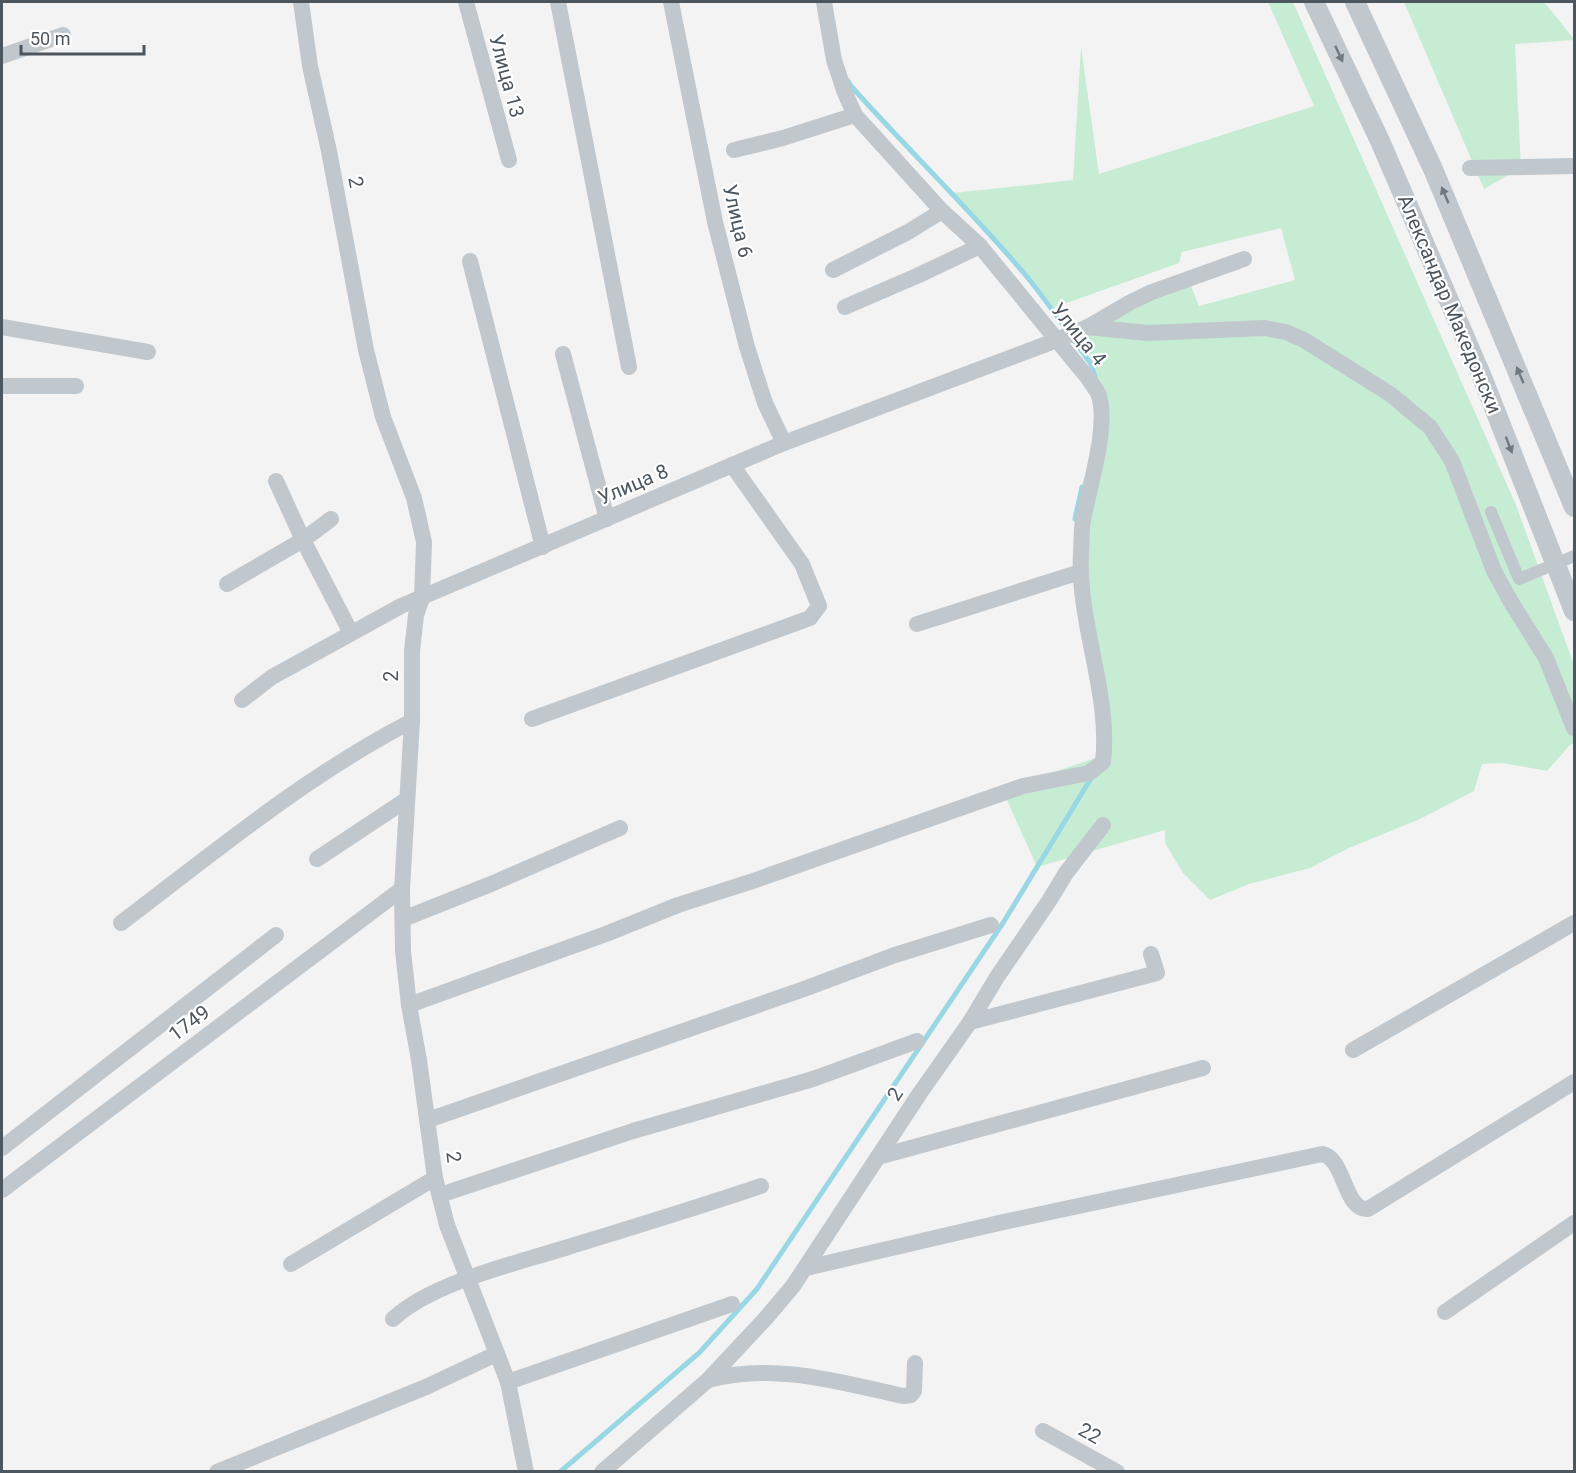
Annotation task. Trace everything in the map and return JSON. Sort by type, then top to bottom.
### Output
[{"type":"street","name":"2","points":[[301,2],[310,66],[329,151],[366,350],[383,417],[414,498],[424,542],[422,598],[416,615],[412,651],[412,721],[402,889],[403,951],[408,1005],[428,1120],[435,1178],[447,1225],[508,1382],[526,1472]]},
{"type":"street","name":"Улица 13","points":[[466,2],[509,160]]},
{"type":"street","points":[[558,2],[629,368]]},
{"type":"street","name":"Улица 6","points":[[671,2],[715,222],[747,347],[765,404],[784,443]]},
{"type":"street","name":"Улица 4","points":[[408,1005],[606,934],[678,905],[1023,786],[1089,773],[1103,762],[1105,738],[1084,614],[1080,572],[1083,523],[1097,453],[1101,416],[1098,394],[1088,378],[980,246],[942,211],[855,115],[834,60],[824,2]]},
{"type":"street","name":"Александар Македонски","points":[[1314,2],[1380,141],[1482,377],[1575,611]]},
{"type":"street","name":"Александар Македонски","points":[[1355,2],[1433,168],[1575,507]]},
{"type":"street","points":[[2,56],[63,35]]},
{"type":"street","points":[[734,150],[783,138],[855,115]]},
{"type":"street","points":[[1470,168],[1575,166]]},
{"type":"street","points":[[833,270],[908,232],[942,211]]},
{"type":"street","points":[[845,307],[980,246]]},
{"type":"street","name":"Улица 8","points":[[242,700],[272,677],[401,606],[784,443],[1057,340],[1088,327],[1141,297],[1244,259]]},
{"type":"street","points":[[470,261],[543,547]]},
{"type":"street","points":[[2,327],[148,352]]},
{"type":"street","points":[[1088,327],[1148,333],[1264,328],[1286,332],[1304,340],[1390,394],[1430,427],[1442,442],[1452,461],[1494,571],[1546,658],[1575,728]]},
{"type":"street","points":[[563,354],[607,519]]},
{"type":"street","points":[[2,386],[76,386]]},
{"type":"street","points":[[532,719],[810,618],[819,606],[801,564],[732,465]]},
{"type":"street","points":[[276,481],[303,540],[351,633]]},
{"type":"street","points":[[1491,512],[1519,579],[1575,556]]},
{"type":"street","points":[[227,584],[303,540],[330,519]]},
{"type":"street","points":[[917,624],[1080,572]]},
{"type":"street","points":[[121,923],[314,778],[370,742],[412,721]]},
{"type":"street","points":[[317,859],[406,800]]},
{"type":"street","name":"2","points":[[602,1472],[708,1380],[766,1318],[806,1268],[1066,873],[1102,825]]},
{"type":"street","points":[[403,919],[620,828]]},
{"type":"street","name":"1749","points":[[2,1190],[402,889]]},
{"type":"street","points":[[1353,1050],[1575,923]]},
{"type":"street","points":[[428,1120],[895,955],[991,925]]},
{"type":"street","points":[[2,1148],[276,935]]},
{"type":"street","points":[[970,1022],[1157,973],[1151,954]]},
{"type":"street","points":[[440,1195],[633,1131],[813,1079],[917,1041]]},
{"type":"street","points":[[878,1157],[1203,1068]]},
{"type":"street","points":[[806,1268],[1011,1220],[1322,1154],[1329,1156],[1356,1206],[1368,1209],[1575,1082]]},
{"type":"street","points":[[291,1264],[435,1178]]},
{"type":"street","points":[[393,1319],[404,1308],[418,1300],[469,1278],[761,1186]]},
{"type":"street","points":[[1445,1312],[1575,1223]]},
{"type":"street","points":[[508,1382],[732,1304]]},
{"type":"street","points":[[217,1472],[426,1387],[496,1354]]},
{"type":"street","points":[[708,1380],[732,1374],[765,1372],[807,1376],[903,1396],[911,1395],[914,1391],[915,1363]]},
{"type":"street","name":"22","points":[[1042,1431],[1117,1472]]},
{"type":"green space","points":[[1268,2],[1293,2],[1516,505],[1574,665],[1574,743],[1547,771],[1503,763],[1482,764],[1474,791],[1420,819],[1349,848],[1310,868],[1249,884],[1210,900],[1183,873],[1165,843],[1165,830],[1037,867],[1002,789],[1102,756],[1073,574],[1076,510],[1091,456],[1102,399],[1084,336],[1189,281],[1199,306],[1295,280],[1281,228],[1182,252],[1179,263],[1050,309],[1024,274],[953,193],[1073,180],[1081,47],[1099,174],[1314,106]]},
{"type":"green space","points":[[1404,2],[1544,2],[1574,39],[1515,44],[1521,168],[1484,189]]},
{"type":"waterway","points":[[848,81],[1022,271],[1091,364],[1095,377]]},
{"type":"waterway","points":[[1075,519],[1082,487]]},
{"type":"waterway","points":[[560,1472],[699,1353],[757,1289],[1003,923],[1093,775]]}]
